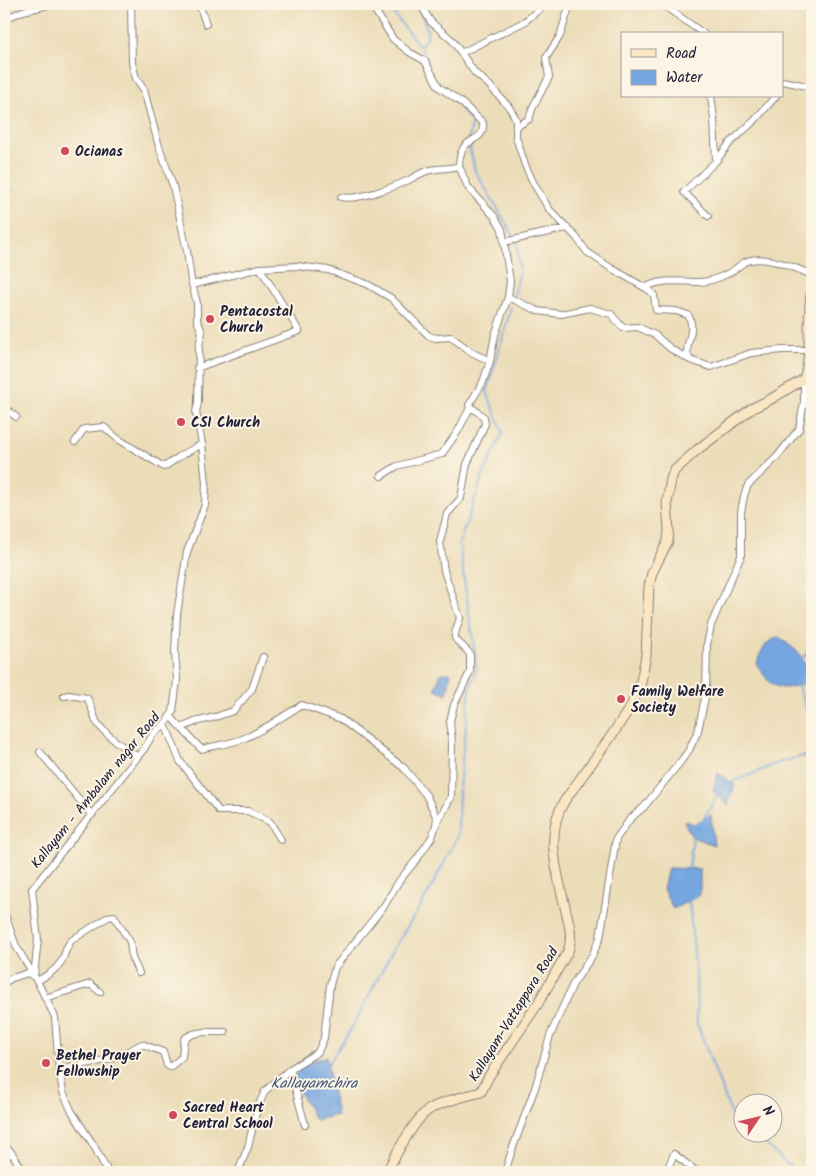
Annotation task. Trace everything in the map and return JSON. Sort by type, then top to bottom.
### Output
[{"type":"street","points":[[4,19],[53,4]]},
{"type":"street","name":"Kallayam - Ambalam nagar Road","points":[[36,979],[38,939],[32,889],[153,734],[165,724],[173,712],[177,680],[175,652],[177,614],[187,552],[205,505],[202,444],[196,412],[202,332],[197,320],[197,303],[173,186],[158,143],[144,90],[136,78],[132,63],[131,4]]},
{"type":"street","points":[[199,4],[206,24]]},
{"type":"street","points":[[371,4],[393,39],[409,52],[425,61],[438,87],[462,103],[483,123],[483,131],[480,136],[464,147],[459,165],[468,187],[494,216],[502,229],[510,281],[508,297],[495,335],[490,361],[483,382],[470,403],[471,406],[458,431],[442,454],[397,466],[381,476]]},
{"type":"street","points":[[420,4],[431,22],[452,40],[475,73],[509,107],[516,119],[519,147],[534,184],[549,209],[576,236],[588,252],[611,268],[646,287],[654,295],[656,310],[676,310],[690,318],[692,325],[687,354],[690,360]]},
{"type":"street","points":[[461,53],[524,22],[546,4]]},
{"type":"street","points":[[516,127],[529,119],[533,106],[549,77],[546,58],[560,36],[570,4]]},
{"type":"street","points":[[662,4],[701,32]]},
{"type":"street","points":[[784,82],[812,87]]},
{"type":"street","points":[[711,98],[716,161]]},
{"type":"street","points":[[708,216],[684,192],[716,161],[730,143],[755,120],[774,98]]},
{"type":"street","points":[[341,197],[356,197],[431,170],[440,170],[459,165]]},
{"type":"street","points":[[504,242],[567,228]]},
{"type":"street","points":[[646,287],[655,282],[663,281],[700,282],[729,273],[747,261],[764,260],[785,263],[812,275]]},
{"type":"street","points":[[192,285],[260,268],[297,266],[328,270],[367,284],[391,298],[429,336],[436,338],[451,337],[473,353],[490,361]]},
{"type":"street","points":[[198,368],[298,330],[260,268]]},
{"type":"street","points":[[505,1172],[536,1088],[550,1036],[573,984],[592,956],[600,938],[616,840],[630,819],[644,807],[681,761],[689,750],[698,731],[706,693],[706,645],[711,625],[740,556],[741,512],[748,484],[782,451],[799,429],[804,402],[804,379],[810,350],[810,302],[812,290]]},
{"type":"street","points":[[508,297],[538,311],[561,314],[590,308],[611,314],[623,328],[638,327],[655,335],[671,349],[690,360],[711,367],[751,353],[810,350]]},
{"type":"street","name":"Kallayam-Vattappara Road","points":[[387,1172],[393,1158],[425,1112],[456,1099],[481,1092],[569,950],[570,927],[554,853],[553,838],[558,811],[612,735],[631,706],[640,687],[646,655],[649,586],[654,568],[667,544],[669,530],[668,503],[674,471],[697,450],[751,409],[804,379]]},
{"type":"street","points":[[238,1172],[248,1147],[257,1109],[265,1092],[290,1070],[318,1052],[324,1038],[330,985],[335,967],[384,906],[399,881],[417,859],[432,837],[436,825],[451,797],[452,743],[450,721],[454,705],[465,685],[470,668],[470,654],[454,637],[460,618],[444,571],[440,541],[447,514],[461,498],[466,464],[485,424],[484,417],[471,406]]},
{"type":"street","points":[[4,407],[16,417]]},
{"type":"street","points":[[75,442],[84,429],[104,427],[118,439],[164,467],[202,444]]},
{"type":"street","points":[[181,728],[233,711],[252,689],[262,657]]},
{"type":"street","points":[[64,696],[87,698],[94,710],[96,721],[124,748],[136,756]]},
{"type":"street","points":[[170,716],[201,748],[231,743],[248,737],[302,705],[341,719],[401,767],[426,795],[437,818],[436,825]]},
{"type":"street","points":[[165,724],[180,762],[219,812],[248,811],[270,822],[281,840]]},
{"type":"street","points":[[40,752],[92,814]]},
{"type":"street","points":[[4,912],[16,946],[36,979],[55,1017],[59,1069],[63,1092],[71,1110],[108,1172]]},
{"type":"street","points":[[36,979],[52,972],[61,961],[68,944],[72,940],[108,917],[114,916],[130,942],[132,958],[140,973]]},
{"type":"street","points":[[4,983],[12,978],[28,973],[36,979]]},
{"type":"street","points":[[45,998],[90,984],[100,992]]},
{"type":"street","points":[[59,1069],[112,1059],[142,1044],[162,1052],[170,1068],[182,1057],[184,1039],[190,1035],[204,1031],[225,1032]]},
{"type":"street","points":[[290,1070],[305,1125]]},
{"type":"street","points":[[4,1145],[24,1172]]},
{"type":"street","points":[[4,1159],[11,1152]]},
{"type":"street","points":[[666,1172],[674,1154],[696,1172]]},
{"type":"water","points":[[779,637],[798,652],[811,675],[811,680],[796,686],[781,688],[772,684],[766,678],[757,665],[758,660],[761,651],[767,644]]},
{"type":"water","points":[[441,673],[451,673],[447,694],[435,689]]},
{"type":"water","points":[[718,773],[735,785],[728,805],[713,791]]},
{"type":"water","points":[[711,815],[714,845],[692,837],[684,821],[694,824]]},
{"type":"water","points":[[668,868],[700,869],[700,895],[673,909],[663,889]]},
{"type":"water","name":"Kallayamchira","points":[[326,1056],[337,1115],[315,1120],[293,1081],[300,1066]]},
{"type":"waterway","points":[[386,4],[421,48],[426,58]]},
{"type":"waterway","points":[[416,4],[424,20],[427,32],[427,37],[419,45]]},
{"type":"waterway","points":[[454,101],[472,122],[469,139]]},
{"type":"waterway","points":[[469,144],[475,171],[515,238]]},
{"type":"waterway","points":[[4,238],[4,248]]},
{"type":"waterway","points":[[514,296],[520,271],[517,242]]},
{"type":"waterway","points":[[4,304],[10,325]]},
{"type":"waterway","points":[[327,1066],[354,1024],[394,948],[428,894],[458,836],[459,788],[470,688],[477,668],[459,544],[482,478],[503,432],[487,392],[511,308]]},
{"type":"waterway","points":[[802,659],[812,648]]},
{"type":"waterway","points":[[797,683],[812,725]]},
{"type":"waterway","points":[[730,783],[781,762],[812,754]]},
{"type":"waterway","points":[[702,821],[718,795]]},
{"type":"waterway","points":[[689,870],[693,835]]},
{"type":"waterway","points":[[689,900],[696,974],[697,1024],[734,1121]]},
{"type":"waterway","points":[[765,1144],[796,1172]]},
{"type":"place","name":"Ocianas","points":[[65,151]]},
{"type":"place","name":"Pentacostal Church","points":[[210,319]]},
{"type":"place","name":"CSI Church","points":[[181,422]]},
{"type":"place","name":"Family Welfare Society","points":[[621,699]]},
{"type":"place","name":"Bethel Prayer Fellowship","points":[[46,1063]]},
{"type":"place","name":"Sacred Heart Central School","points":[[173,1115]]}]
